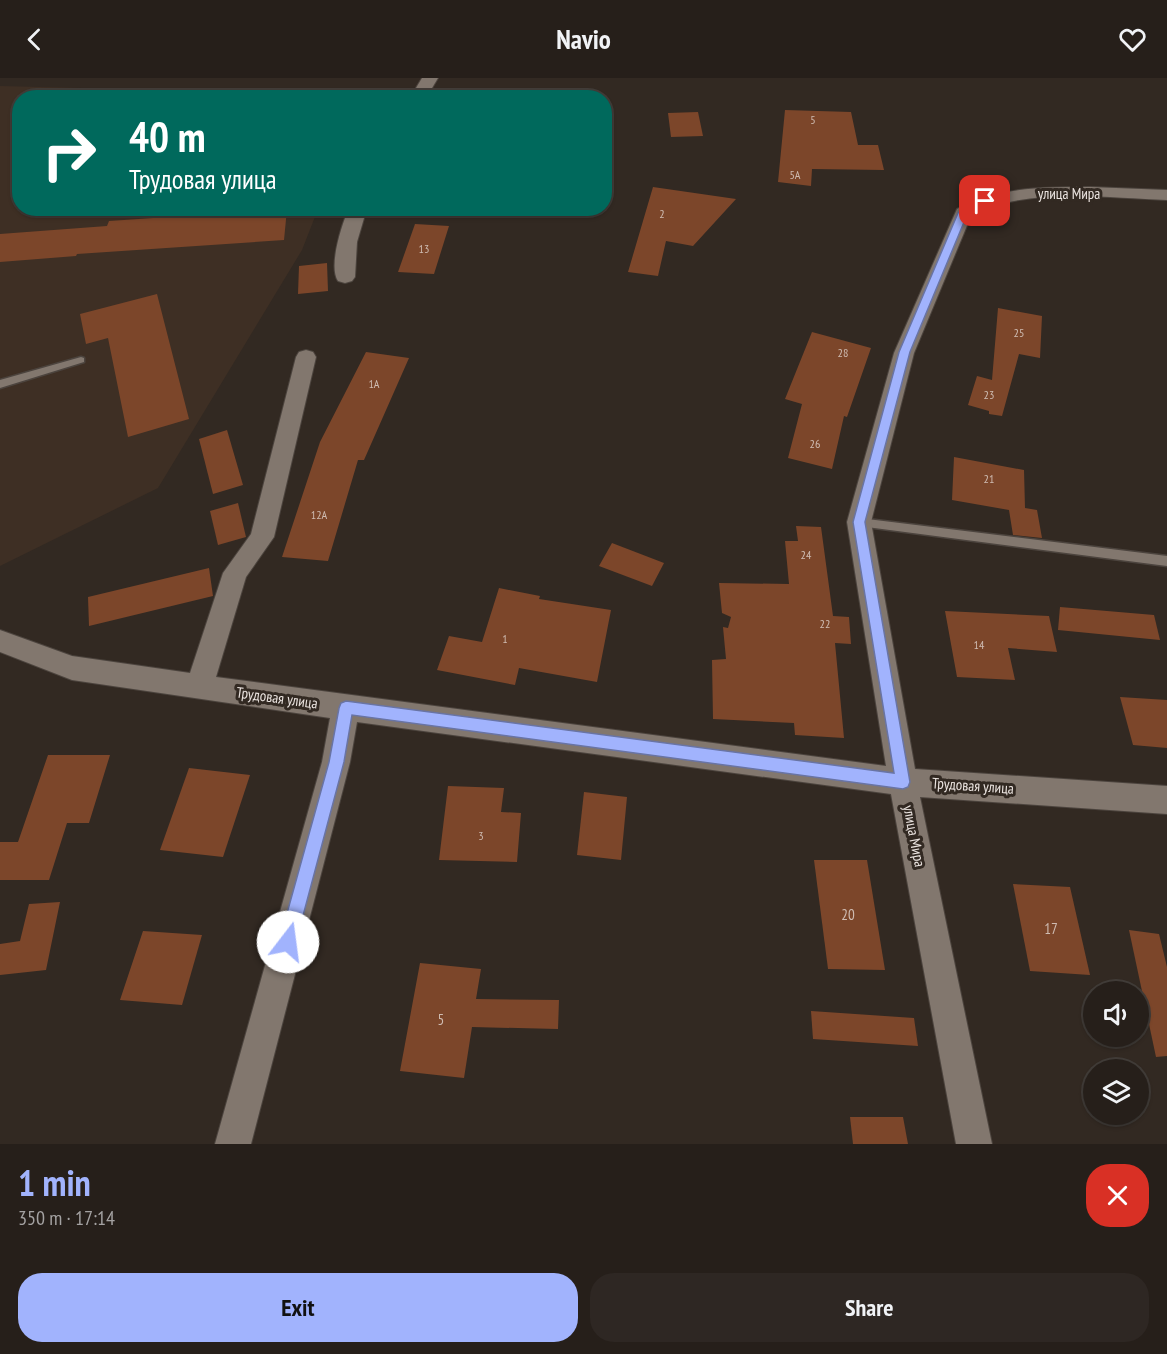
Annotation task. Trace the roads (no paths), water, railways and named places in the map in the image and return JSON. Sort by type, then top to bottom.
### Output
[{"type":"street","name":"улица Мира","points":[[974,1144],[903,782],[859,522],[904,352],[963,213],[973,205],[1018,194],[1167,195]]},
{"type":"street","points":[[345,277],[345,251],[354,216]]},
{"type":"street","points":[[199,687],[235,573],[262,537],[306,357]]},
{"type":"street","name":"Трудовая улица","points":[[0,641],[72,668],[346,708],[903,782],[1167,800]]},
{"type":"street","points":[[233,1144],[336,762],[346,708]]},
{"type":"lane","points":[[0,384],[81,360]]},
{"type":"lane","points":[[859,522],[1167,561]]}]
